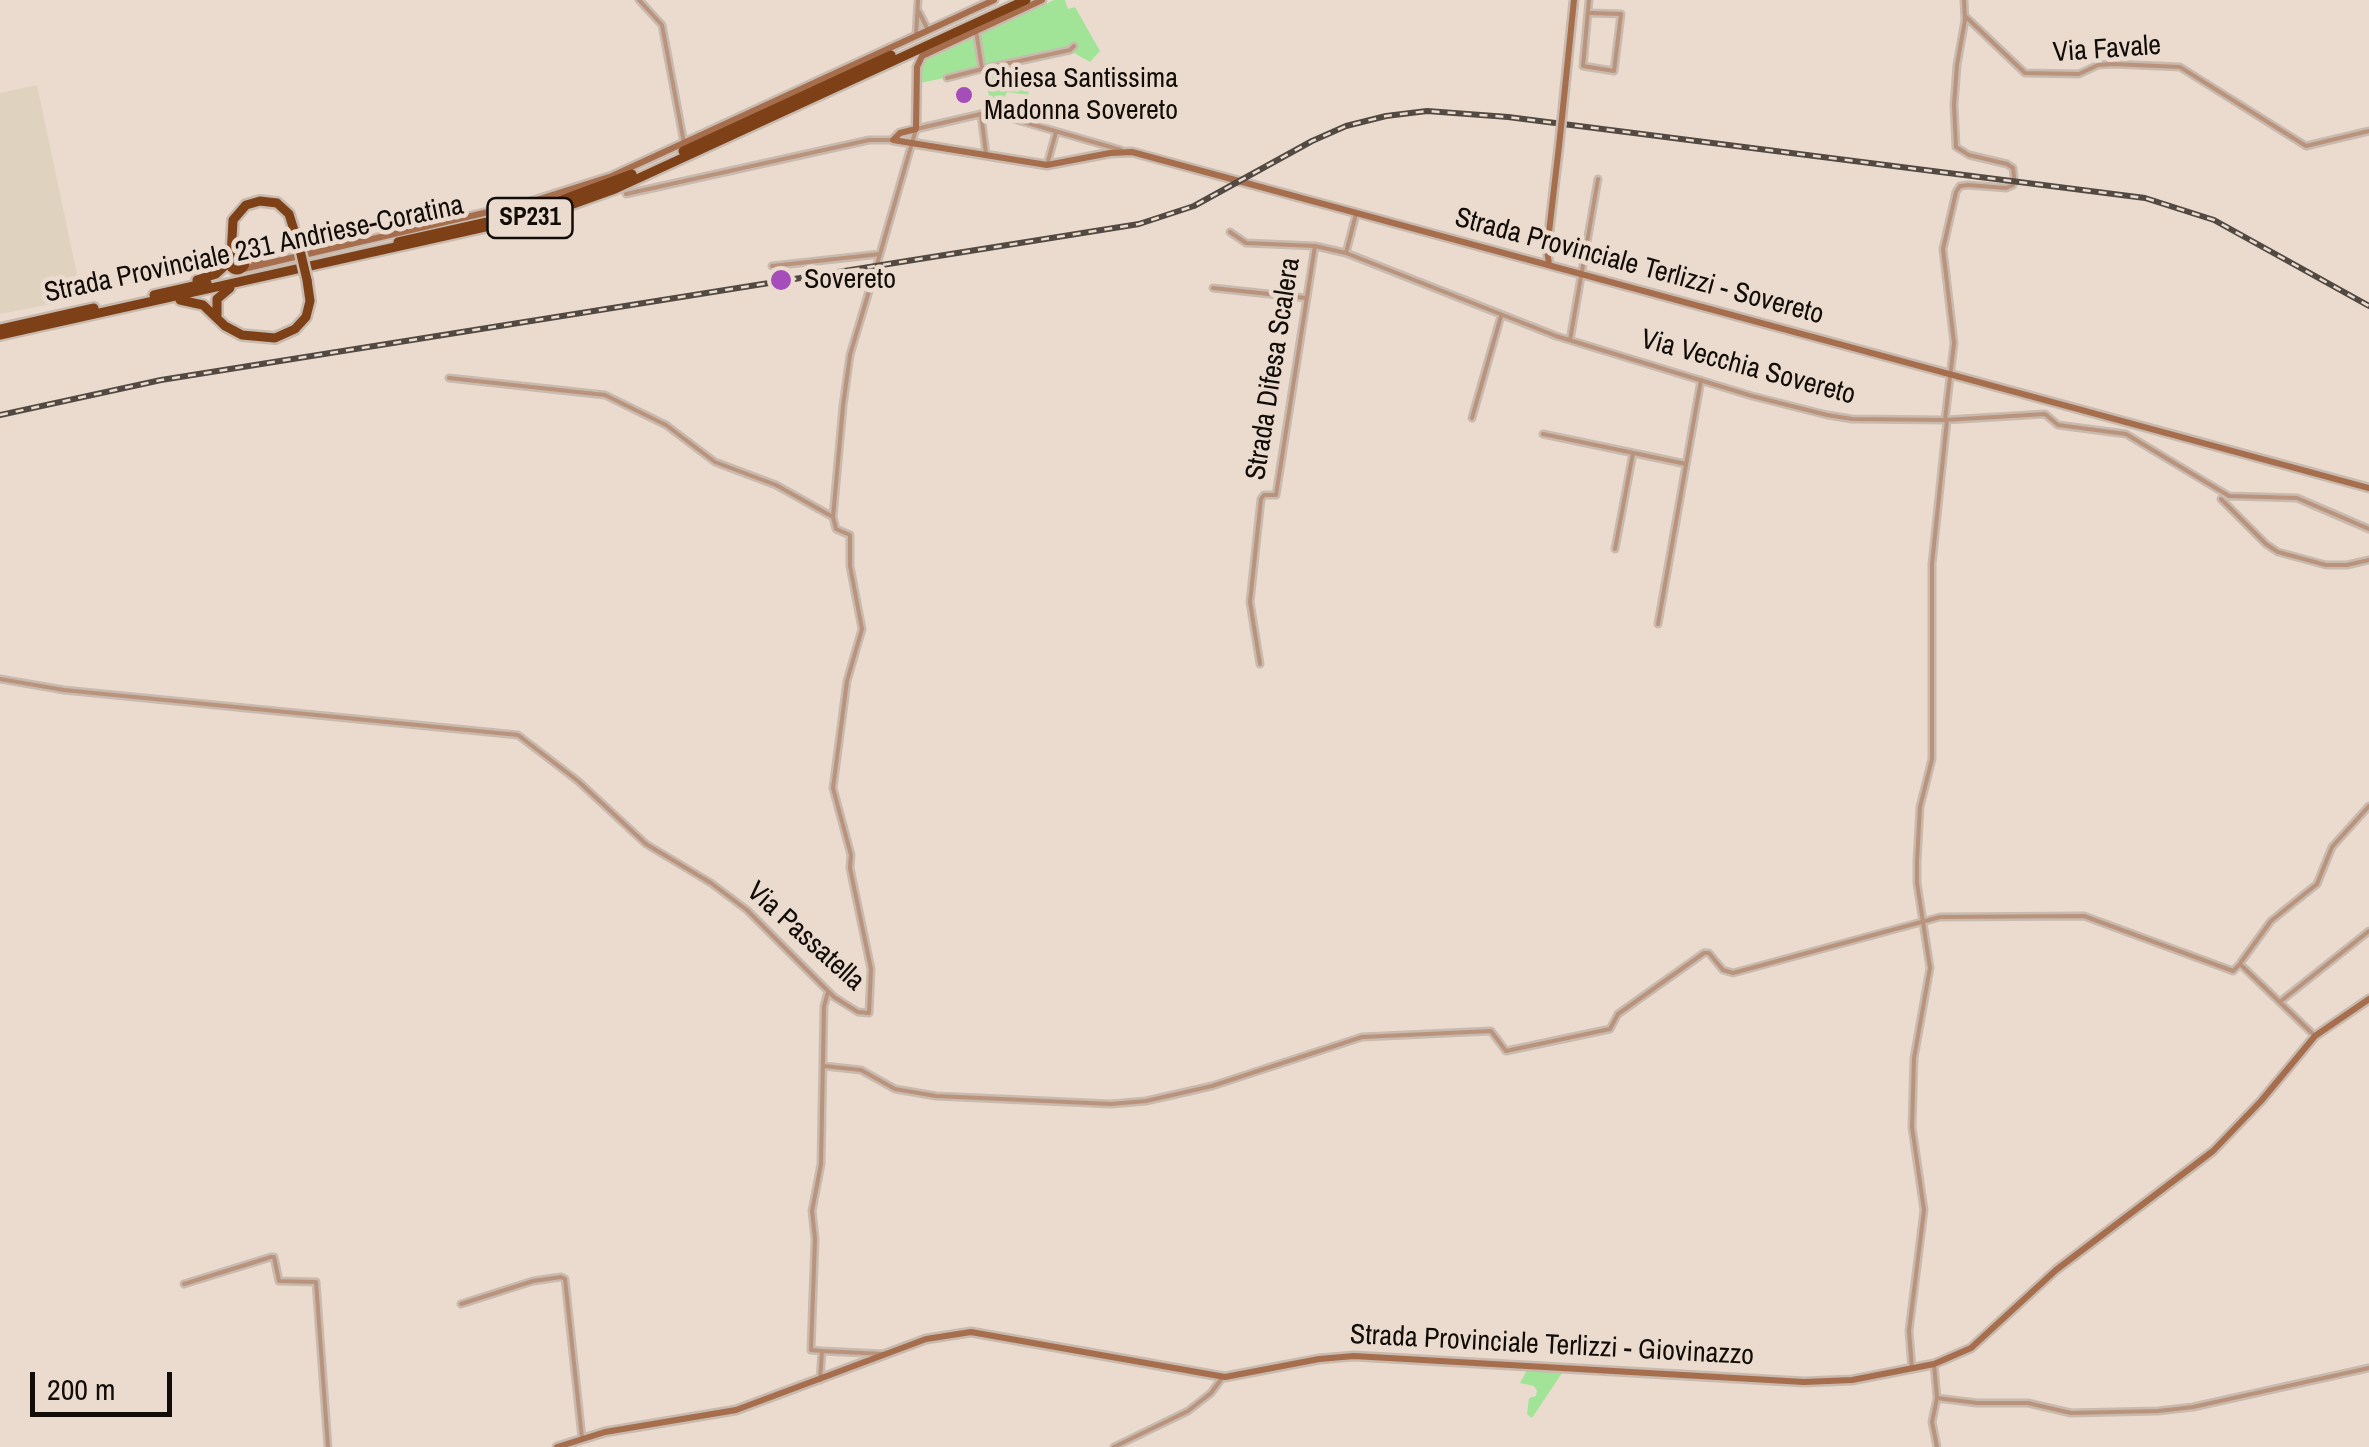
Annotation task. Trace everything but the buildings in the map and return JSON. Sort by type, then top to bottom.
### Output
[{"type":"highway","name":"Strada Provinciale 231 Andriese-Coratina","points":[[0,332],[490,222],[579,196],[1012,0]]},
{"type":"highway","name":"Strada Provinciale 231 Andriese-Coratina","points":[[0,332],[491,228],[582,202],[1026,0]]},
{"type":"highway","name":"SP231","points":[[113,310],[186,300],[204,306],[230,329],[248,337],[267,339],[288,334],[299,326],[308,311],[307,280],[289,214],[269,201],[252,202],[234,220],[236,258],[216,274],[148,296]]},
{"type":"highway","points":[[236,258],[231,268],[239,270]]},
{"type":"highway","name":"SP231","points":[[217,318],[216,301],[224,290],[278,274]]},
{"type":"main road","points":[[239,270],[527,203],[612,176],[994,0]]},
{"type":"main road","points":[[893,140],[900,133],[916,129],[918,60],[1042,0]]},
{"type":"main road","points":[[1545,264],[1574,0]]},
{"type":"main road","name":"Strada Provinciale Terlizzi - Sovereto","points":[[893,140],[1047,165],[1125,151],[2369,488]]},
{"type":"main road","points":[[236,258],[267,264]]},
{"type":"main road","name":"Strada Provinciale Terlizzi - Giovinazzo","points":[[557,1447],[582,1438],[736,1410],[883,1354],[946,1334],[970,1332],[1223,1377],[1354,1356],[1804,1382],[1852,1380],[1912,1370],[1971,1348],[2056,1270],[2213,1152],[2316,1036],[2369,999]]},
{"type":"street","points":[[640,0],[662,25],[684,143]]},
{"type":"street","points":[[916,36],[918,0]]},
{"type":"street","points":[[1589,0],[1582,66],[1614,70],[1621,14],[1591,13]]},
{"type":"street","points":[[1912,1370],[1908,1331],[1924,1210],[1912,1127],[1914,1058],[1930,968],[1918,861],[1920,807],[1932,759],[1932,564],[1954,342],[1943,249],[1960,186],[2006,188],[2013,185],[2014,178],[2007,164],[1969,155],[1956,147],[1957,64],[1964,0]]},
{"type":"street","points":[[918,11],[928,30]]},
{"type":"street","name":"Via Favale","points":[[1965,16],[2025,73],[2080,74],[2098,65],[2113,64],[2180,66],[2306,146],[2319,146],[2369,131]]},
{"type":"street","points":[[976,30],[982,69]]},
{"type":"street","points":[[948,78],[1074,46]]},
{"type":"street","points":[[916,129],[981,114],[1003,116],[1125,151]]},
{"type":"street","points":[[981,114],[986,155]]},
{"type":"street","name":"Via Passatella","points":[[0,679],[64,690],[518,735],[578,781],[652,848],[747,910],[828,992],[858,1012],[870,1012],[871,969],[850,868],[852,855],[833,788],[847,680],[862,628],[850,566],[850,535],[836,530],[834,517],[850,355],[916,129]]},
{"type":"street","points":[[1047,165],[1056,132]]},
{"type":"street","points":[[626,194],[869,140],[893,140]]},
{"type":"street","points":[[1570,340],[1598,179]]},
{"type":"street","points":[[1346,253],[1356,214]]},
{"type":"street","name":"Via Vecchia Sovereto","points":[[1230,232],[1246,243],[1315,246],[1346,253],[1570,340],[1752,396],[1852,419],[1946,420],[2045,414],[2058,425],[2129,435],[2229,496],[2297,498],[2369,529]]},
{"type":"street","name":"Strada Difesa Scalera","points":[[1260,664],[1250,602],[1260,499],[1276,495],[1315,246]]},
{"type":"street","points":[[772,266],[880,254]]},
{"type":"street","points":[[1213,288],[1306,298]]},
{"type":"street","points":[[1472,418],[1501,316]]},
{"type":"street","points":[[449,378],[605,395],[666,425],[715,462],[776,485],[834,517]]},
{"type":"street","points":[[1658,624],[1701,380]]},
{"type":"street","points":[[2045,414],[2054,402]]},
{"type":"street","points":[[1542,434],[1686,464]]},
{"type":"street","points":[[1615,549],[1633,453]]},
{"type":"street","points":[[2221,499],[2278,552],[2326,565],[2347,566],[2369,560]]},
{"type":"street","points":[[824,1066],[861,1070],[895,1089],[936,1096],[1111,1104],[1146,1101],[1206,1088],[1362,1037],[1491,1031],[1506,1051],[1610,1029],[1618,1014],[1704,953],[1709,953],[1726,972],[1733,973],[1940,917],[2084,916],[2233,971],[2271,921],[2317,884],[2332,847],[2369,806]]},
{"type":"street","points":[[2280,1001],[2369,932]]},
{"type":"street","points":[[2240,964],[2316,1036]]},
{"type":"street","points":[[828,992],[824,1006],[821,1164],[812,1211],[815,1238],[811,1350],[883,1354]]},
{"type":"street","points":[[184,1284],[271,1256],[278,1282],[316,1282],[328,1447]]},
{"type":"street","points":[[460,1304],[533,1281],[560,1276],[566,1279],[582,1438]]},
{"type":"street","points":[[820,1380],[822,1351]]},
{"type":"street","points":[[1934,1364],[1936,1398],[1932,1422],[1937,1447]]},
{"type":"street","points":[[1936,1398],[2028,1403],[2071,1413],[2158,1411],[2193,1407],[2369,1368]]},
{"type":"street","points":[[1114,1447],[1188,1411],[1211,1393],[1223,1377]]},
{"type":"shaded area","points":[[37,85],[82,298],[0,314],[0,93]]},
{"type":"green space","points":[[1054,0],[1065,0],[1068,9],[1075,7],[1100,51],[1090,62],[1063,51],[1020,59],[1024,89],[1029,95],[1007,92],[999,111],[991,105],[983,70],[920,83],[920,63]]},
{"type":"green space","points":[[1527,1370],[1562,1373],[1532,1418],[1527,1414],[1529,1398],[1536,1396],[1537,1391],[1534,1386],[1520,1383]]},
{"type":"railway","points":[[0,415],[161,380],[1139,224],[1194,206],[1346,126],[1427,111],[1508,117],[2145,198],[2214,220],[2369,306]]},
{"type":"place","name":"Chiesa Santissima Madonna Sovereto","points":[[964,95]]},
{"type":"place","name":"Sovereto","points":[[781,280]]}]
